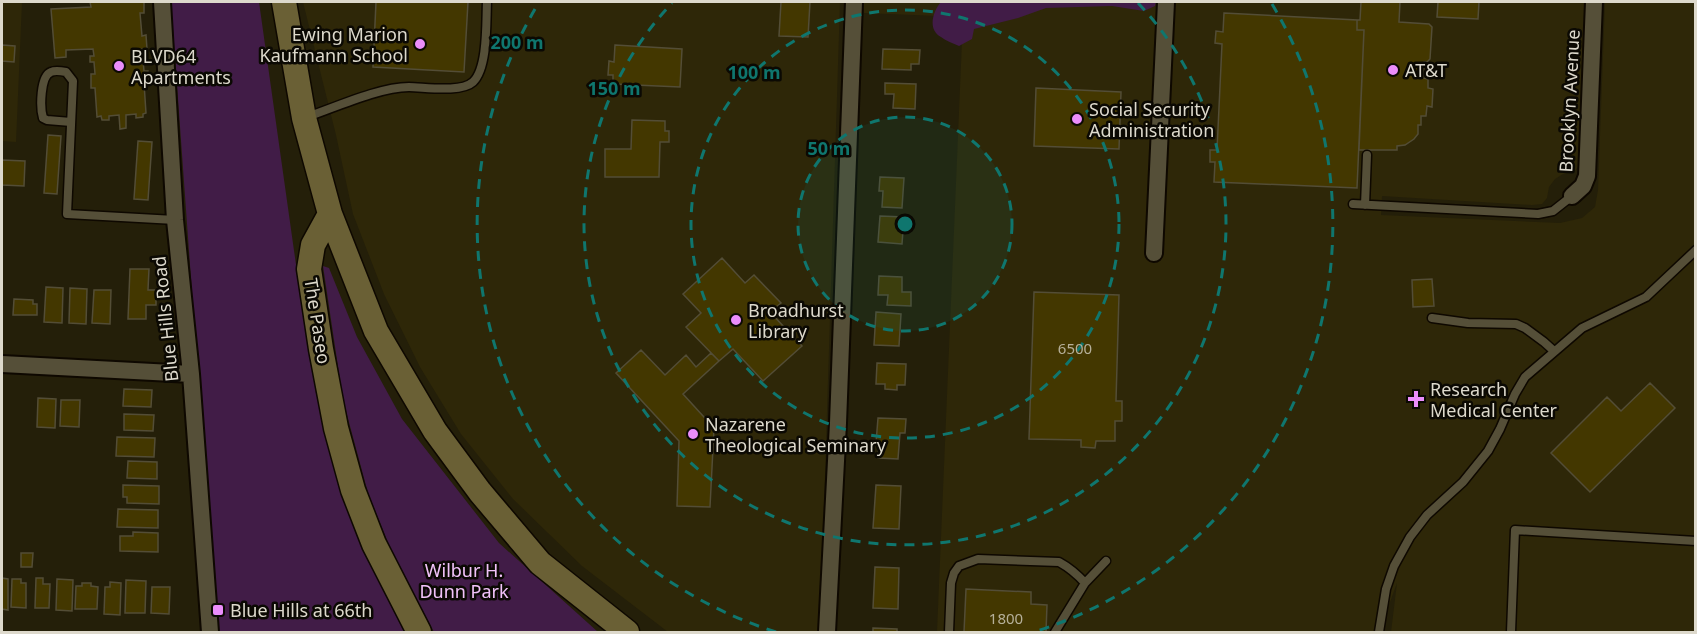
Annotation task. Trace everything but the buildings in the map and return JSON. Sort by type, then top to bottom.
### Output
[{"type":"main road","points":[[284,2],[304,118],[330,214],[376,331],[435,431],[480,492],[540,563],[627,633]]},
{"type":"main road","name":"The Paseo","points":[[330,214],[313,245],[309,269],[336,428],[353,490],[374,544],[419,633]]},
{"type":"street","name":"Blue Hills Road","points":[[162,2],[175,220],[191,374],[210,633]]},
{"type":"street","points":[[827,633],[838,423],[854,2]]},
{"type":"street","points":[[1154,254],[1166,2]]},
{"type":"street","name":"Brooklyn Avenue","points":[[1572,196],[1583,186],[1587,176],[1594,2]]},
{"type":"street","points":[[2,364],[191,374]]},
{"type":"lane","points":[[304,118],[398,88],[454,88],[465,87],[472,83],[478,75],[482,62],[487,2]]},
{"type":"lane","points":[[71,122],[43,118],[43,85],[45,77],[51,72],[66,72],[73,81],[67,214],[175,220]]},
{"type":"lane","points":[[1365,205],[1367,155]]},
{"type":"lane","points":[[1353,204],[1538,214],[1553,211],[1572,196]]},
{"type":"lane","points":[[1379,633],[1386,589],[1394,566],[1410,537],[1427,515],[1463,482],[1488,451],[1515,393],[1526,377],[1582,328],[1646,297],[1695,250]]},
{"type":"lane","points":[[1432,318],[1468,323],[1516,324],[1525,328],[1554,351]]},
{"type":"lane","points":[[1510,633],[1515,530],[1695,541]]},
{"type":"lane","points":[[949,633],[951,583],[959,566],[969,562],[978,560],[1059,562],[1070,568],[1085,583]]},
{"type":"lane","points":[[1055,633],[1085,583],[1106,561]]},
{"type":"shaded area","points":[[2,2],[22,2],[16,142],[2,141]]},
{"type":"shaded area","name":"Nazarene Theological Seminary","points":[[303,2],[840,2],[820,632],[668,632],[582,566],[513,499],[461,434],[420,367],[384,294],[353,214]]},
{"type":"shaded area","points":[[864,2],[1587,2],[1580,164],[1575,171],[1555,179],[1542,204],[1382,196],[1381,215],[1560,223],[1582,218],[1595,207],[1598,190],[1605,2],[1695,2],[1695,632],[1391,632],[1397,583],[1379,632],[937,632],[963,17],[864,13]]},
{"type":"green space","points":[[171,2],[259,2],[316,393],[337,479],[361,544],[404,632],[218,632]]},
{"type":"green space","points":[[941,2],[1156,2],[1155,6],[1144,11],[1112,6],[1046,8],[974,29],[972,39],[959,46],[943,38],[934,30],[934,15]]},
{"type":"green space","name":"Wilbur H. Dunn Park","points":[[323,266],[329,268],[357,337],[402,419],[499,543],[598,632],[434,632],[395,560],[368,493],[343,400]]},
{"type":"place","name":"Ewing Marion Kaufmann School","points":[[420,44]]},
{"type":"place","name":"BLVD64 Apartments","points":[[119,66]]},
{"type":"place","name":"AT&T","points":[[1393,70]]},
{"type":"place","name":"Social Security Administration","points":[[1077,119]]},
{"type":"place","name":"Broadhurst Library","points":[[736,320]]},
{"type":"place","name":"Research Medical Center","points":[[1416,399]]},
{"type":"place","name":"Nazarene Theological Seminary","points":[[693,434]]},
{"type":"place","name":"Blue Hills at 66th","points":[[218,610]]}]
